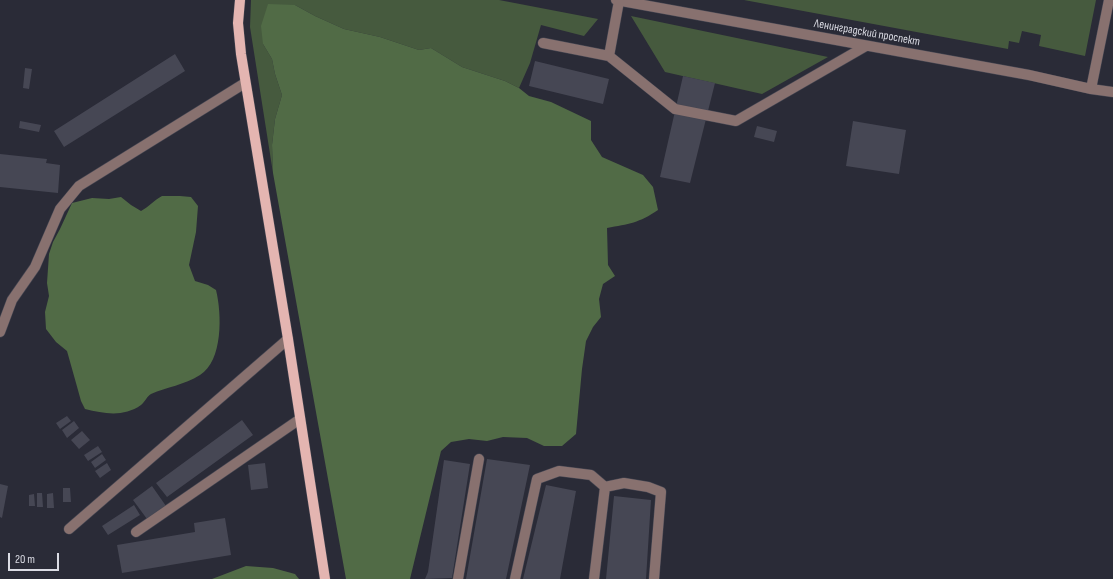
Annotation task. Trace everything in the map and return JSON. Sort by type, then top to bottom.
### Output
[{"type":"main road","points":[[240,0],[238,23],[245,83],[288,339],[325,579]]},
{"type":"street","points":[[609,56],[618,0]]},
{"type":"street","name":"Ленинградский проспект","points":[[618,0],[1029,75],[1091,89],[1113,92]]},
{"type":"street","points":[[1091,89],[1109,0]]},
{"type":"street","points":[[543,43],[609,56],[675,109],[736,121],[866,46]]},
{"type":"street","points":[[0,332],[12,300],[35,267],[60,209],[79,186],[245,83]]},
{"type":"street","points":[[69,529],[288,339]]},
{"type":"street","points":[[136,532],[300,420]]},
{"type":"street","points":[[458,579],[479,460]]},
{"type":"street","points":[[515,579],[537,479],[559,471],[591,475],[605,488]]},
{"type":"street","points":[[605,488],[624,483],[648,487],[661,492],[654,579]]},
{"type":"street","points":[[594,579],[605,488]]},
{"type":"green space","points":[[251,0],[499,0],[598,19],[584,36],[541,25],[530,63],[519,88],[505,81],[462,67],[431,48],[419,50],[380,37],[344,29],[295,5],[263,44],[272,59],[282,95],[275,119],[272,145],[273,173],[250,27]]},
{"type":"green space","points":[[744,0],[1096,0],[1085,56],[1039,46],[1041,35],[1022,31],[1019,43],[1009,41],[1008,49]]},
{"type":"green space","points":[[268,4],[295,5],[344,29],[380,37],[419,50],[431,48],[462,67],[505,81],[519,88],[529,96],[551,102],[591,121],[591,140],[602,157],[643,175],[653,187],[658,210],[645,218],[634,222],[607,228],[608,265],[615,276],[603,284],[599,299],[601,317],[593,327],[586,341],[576,434],[562,446],[544,446],[527,438],[503,437],[487,441],[469,439],[451,442],[441,451],[410,579],[346,579],[273,173],[272,145],[275,119],[282,95],[272,59],[263,44],[261,26]]},
{"type":"green space","points":[[631,16],[828,57],[762,94],[665,72]]},
{"type":"green space","points":[[162,196],[191,197],[198,206],[196,232],[189,265],[195,281],[208,285],[216,290],[220,324],[217,348],[208,368],[200,375],[188,381],[151,394],[135,409],[121,413],[107,413],[85,409],[81,401],[67,351],[56,342],[46,329],[45,312],[49,296],[47,283],[49,254],[53,242],[72,203],[92,198],[109,199],[121,197],[141,211]]},
{"type":"green space","points":[[246,566],[273,568],[295,574],[299,579],[212,579]]},
{"type":"building","points":[[175,54],[185,71],[64,147],[54,131]]},
{"type":"building","points":[[535,61],[609,79],[603,104],[529,86]]},
{"type":"building","points":[[25,68],[32,69],[29,89],[23,88]]},
{"type":"building","points":[[683,76],[715,83],[690,183],[660,177]]},
{"type":"building","points":[[20,121],[41,125],[39,132],[19,128]]},
{"type":"building","points":[[853,121],[906,130],[899,174],[846,166]]},
{"type":"building","points":[[757,126],[777,131],[774,142],[754,137]]},
{"type":"building","points":[[0,154],[47,159],[46,163],[60,165],[58,193],[0,187]]},
{"type":"building","points":[[67,416],[71,421],[60,429],[56,423]]},
{"type":"building","points":[[242,420],[253,435],[167,497],[156,483]]},
{"type":"building","points":[[74,421],[79,428],[67,438],[62,430]]},
{"type":"building","points":[[82,431],[90,440],[79,449],[71,440]]},
{"type":"building","points":[[98,446],[102,452],[88,461],[84,455]]},
{"type":"building","points":[[102,454],[106,460],[95,468],[91,462]]},
{"type":"building","points":[[487,459],[530,465],[506,579],[466,579]]},
{"type":"building","points":[[444,460],[470,464],[452,578],[425,579],[428,572]]},
{"type":"building","points":[[107,463],[111,470],[100,478],[95,471]]},
{"type":"building","points":[[265,463],[268,488],[251,490],[248,465]]},
{"type":"building","points":[[0,484],[8,486],[2,518],[0,517]]},
{"type":"building","points":[[546,485],[576,491],[560,579],[523,579]]},
{"type":"building","points":[[152,486],[166,506],[147,519],[133,500]]},
{"type":"building","points":[[63,488],[70,488],[71,502],[63,502]]},
{"type":"building","points":[[37,493],[42,493],[43,507],[37,507]]},
{"type":"building","points":[[53,493],[54,508],[47,508],[47,494]]},
{"type":"building","points":[[34,494],[35,506],[29,506],[29,495]]},
{"type":"building","points":[[614,496],[651,500],[646,579],[606,579]]},
{"type":"building","points":[[134,505],[140,515],[108,535],[102,526]]},
{"type":"building","points":[[225,518],[231,555],[122,573],[117,545],[195,532],[194,523]]}]
